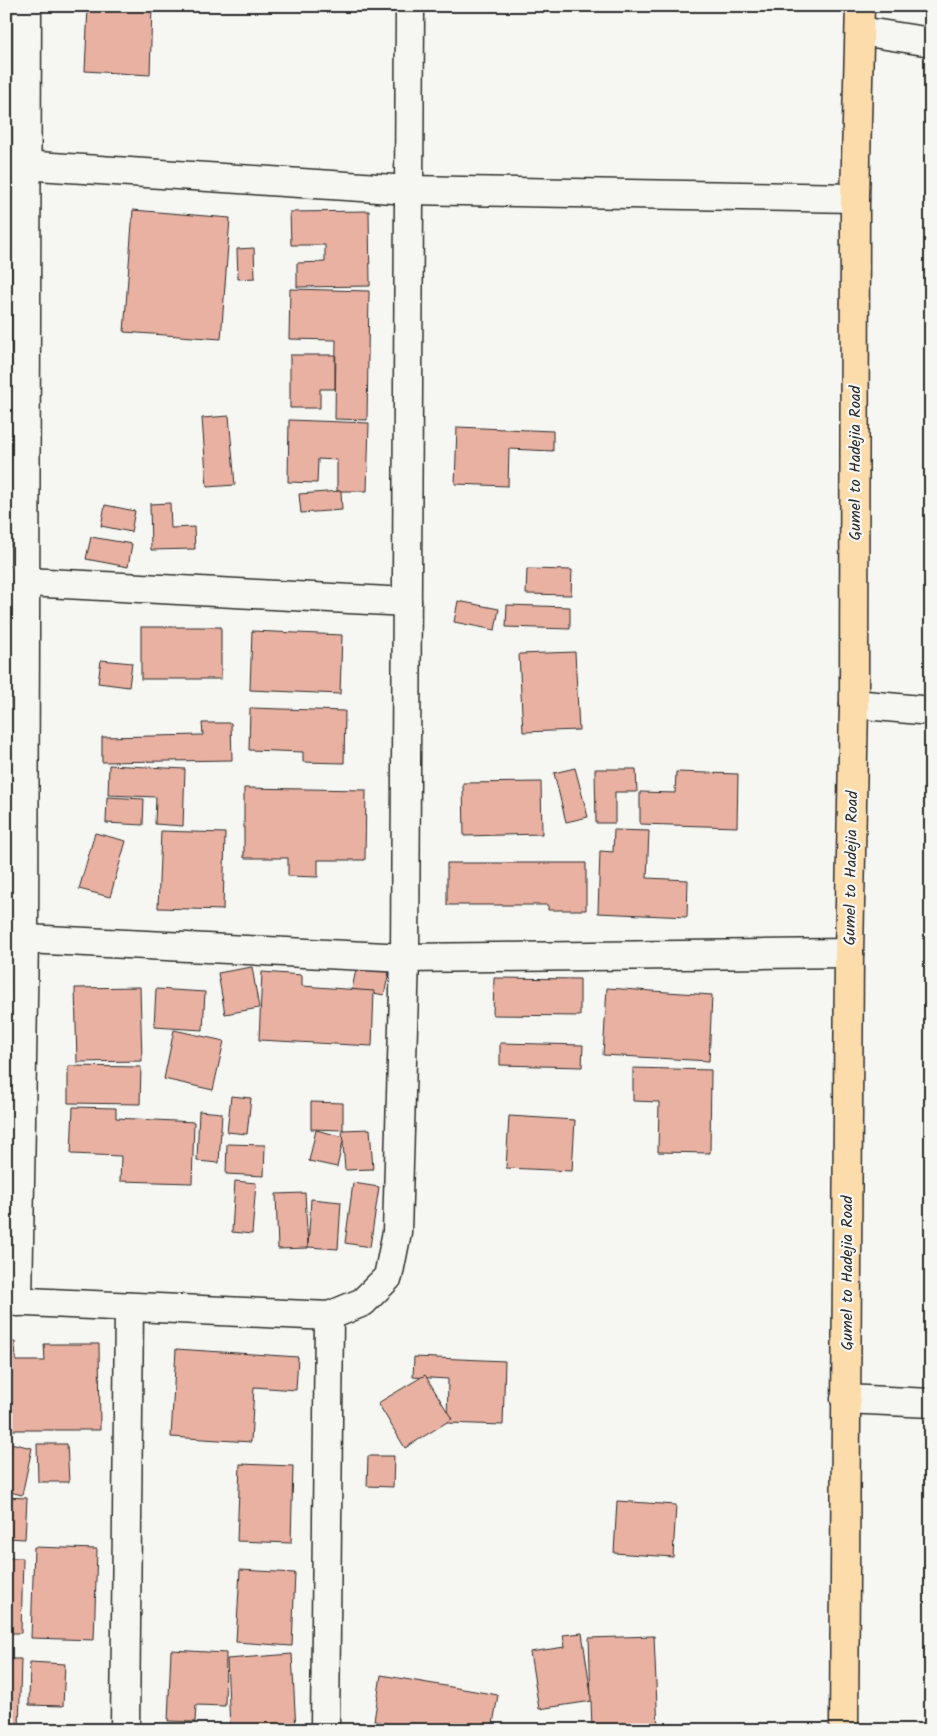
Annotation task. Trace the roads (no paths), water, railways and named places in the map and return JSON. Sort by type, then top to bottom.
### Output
[{"type":"main road","name":"Gumel to Hadejia Road","points":[[844,1730],[849,953],[854,704],[855,198],[860,18]]},
{"type":"street","points":[[27,6],[16,164],[15,938],[12,1302],[329,1316],[363,1302],[388,1277],[397,1232],[405,958],[410,6]]},
{"type":"street","points":[[860,18],[931,42]]},
{"type":"street","points":[[16,164],[409,190],[855,198]]},
{"type":"street","points":[[16,581],[407,602]]},
{"type":"street","points":[[854,704],[931,711]]},
{"type":"street","points":[[15,938],[405,958],[849,953]]},
{"type":"street","points":[[125,1730],[129,1307]]},
{"type":"street","points":[[326,1730],[329,1316]]},
{"type":"street","points":[[845,1399],[931,1403]]}]
